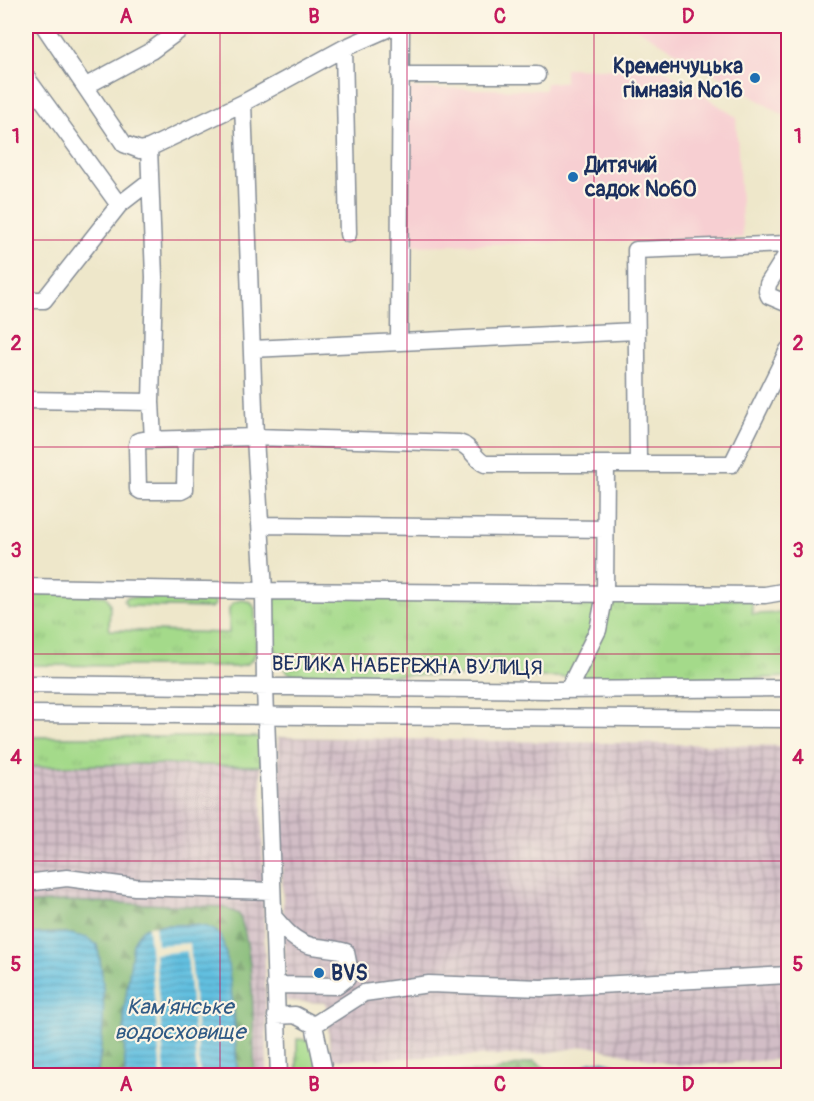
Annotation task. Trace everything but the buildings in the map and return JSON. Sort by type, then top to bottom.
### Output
[{"type":"street","points":[[44,26],[87,86],[124,144],[140,150],[149,148],[243,104],[345,48],[394,26]]},
{"type":"street","points":[[87,86],[151,51],[184,26]]},
{"type":"street","points":[[399,342],[400,26]]},
{"type":"street","points":[[345,48],[348,234]]},
{"type":"street","points":[[400,75],[537,75]]},
{"type":"street","points":[[26,77],[119,205]]},
{"type":"street","points":[[243,104],[255,437],[264,591],[265,687],[279,1076]]},
{"type":"street","points":[[149,148],[154,277],[151,402],[153,440]]},
{"type":"street","points":[[26,300],[44,300],[119,205],[150,181]]},
{"type":"street","points":[[638,464],[636,250],[789,244]]},
{"type":"street","points":[[789,252],[768,284],[766,291],[769,296],[789,304]]},
{"type":"street","points":[[252,348],[637,332]]},
{"type":"street","points":[[186,439],[185,489],[181,491],[141,491],[137,486],[137,446],[138,441],[142,440],[255,437],[459,443],[467,446],[479,461],[485,464],[732,464],[789,350]]},
{"type":"street","points":[[26,400],[151,402]]},
{"type":"street","points":[[568,690],[598,630],[606,594],[606,464]]},
{"type":"street","points":[[260,525],[606,529]]},
{"type":"street","points":[[26,587],[765,595],[789,591]]},
{"type":"street","name":"ВЕЛИКА НАБЕРЕЖНА ВУЛИЦЯ","points":[[26,684],[568,690],[789,688]]},
{"type":"street","points":[[26,714],[789,719]]},
{"type":"street","points":[[26,884],[67,878],[135,887],[272,891]]},
{"type":"street","points":[[273,916],[290,936],[309,945],[336,948],[346,952],[348,962],[347,978],[337,986],[275,985]]},
{"type":"street","points":[[314,1025],[364,993],[429,984],[541,988],[789,975]]},
{"type":"street","points":[[276,1016],[295,1015],[314,1025]]},
{"type":"street","points":[[314,1025],[325,1076]]},
{"type":"shaded area","name":"Кременчуцька гімназія №16","points":[[632,26],[788,26],[788,118],[653,38]]},
{"type":"shaded area","name":"Дитячий садок №60","points":[[565,68],[666,70],[736,117],[743,238],[406,246],[407,88],[545,90],[546,83],[565,82]]},
{"type":"shaded area","points":[[278,737],[788,746],[788,1059],[679,1066],[588,1046],[539,1054],[331,1060],[326,1003],[286,1001]]},
{"type":"shaded area","points":[[138,764],[261,766],[267,1075],[255,1075],[250,965],[246,931],[63,901],[26,904],[26,767]]},
{"type":"green space","points":[[26,592],[106,596],[110,603],[109,630],[229,633],[229,608],[234,602],[242,600],[251,602],[255,609],[256,652],[249,662],[236,667],[26,665]]},
{"type":"green space","points":[[127,597],[211,598],[215,603],[210,608],[127,606],[124,601]]},
{"type":"green space","points":[[273,597],[752,599],[752,614],[788,613],[788,677],[747,679],[290,674],[283,666],[275,648]]},
{"type":"green space","points":[[26,737],[260,737],[261,766],[138,764],[26,767]]},
{"type":"green space","points":[[63,901],[223,907],[239,914],[251,972],[255,1075],[237,1075],[234,1005],[167,925],[124,1011],[125,1075],[97,1075],[101,1053],[66,933],[26,934],[26,904]]},
{"type":"green space","points":[[297,1039],[315,1041],[319,1075],[297,1075]]},
{"type":"green space","points":[[534,1061],[556,1075],[333,1076],[428,1071],[489,1072]]},
{"type":"water","name":"Кам'янське водосховище","points":[[193,925],[212,929],[217,932],[222,941],[230,977],[237,1075],[125,1076],[124,1011],[133,944],[139,933],[146,928]]},
{"type":"water","name":"Кам'янське водосховище","points":[[66,933],[87,938],[97,945],[102,977],[103,1010],[97,1075],[26,1075],[26,934]]},
{"type":"water","points":[[602,1061],[636,1075],[569,1075],[591,1062]]},
{"type":"pier","points":[[155,925],[157,945],[190,943],[200,1075],[197,1075],[187,951],[155,954],[165,1075],[161,1075],[148,926]]},
{"type":"place","name":"Кременчуцька гімназія №16","points":[[755,78]]},
{"type":"place","name":"Дитячий садок №60","points":[[573,177]]},
{"type":"place","name":"BVS","points":[[319,973]]}]
